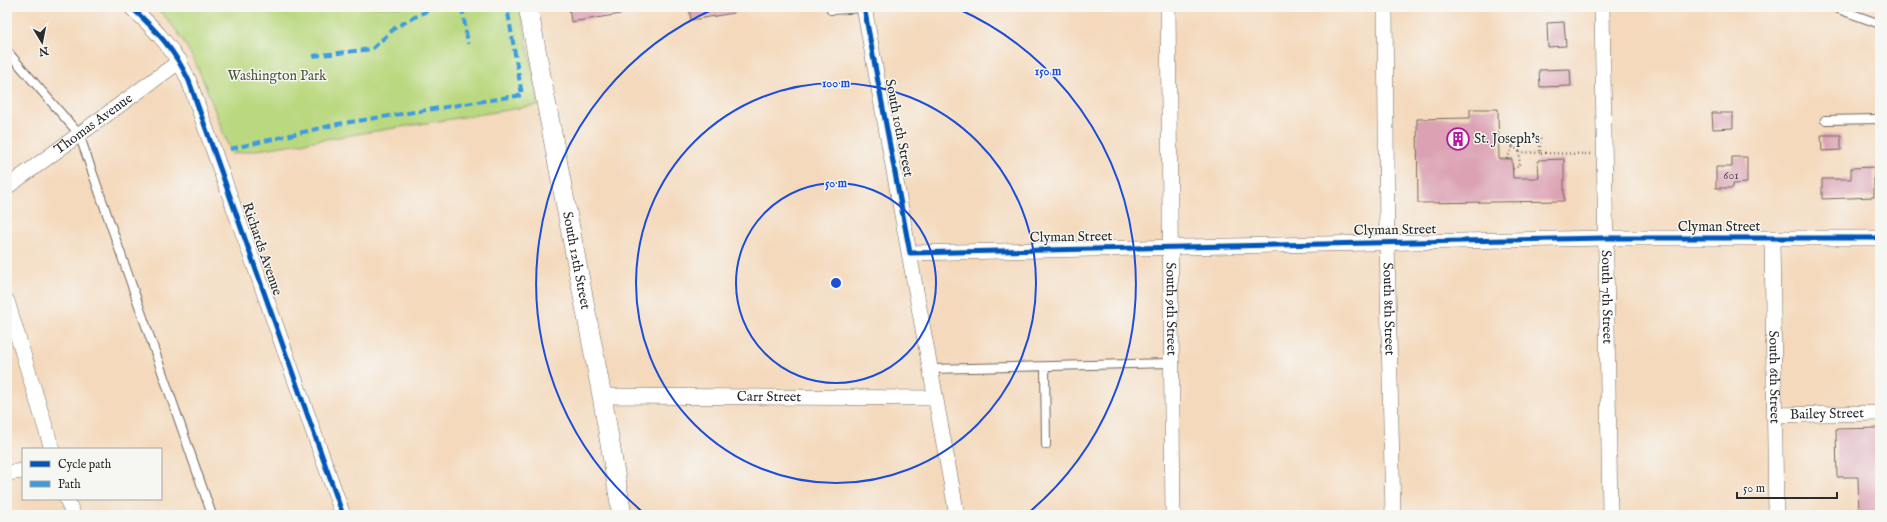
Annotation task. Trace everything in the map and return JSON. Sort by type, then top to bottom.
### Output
[{"type":"street","name":"Richards Avenue","points":[[131,7],[154,28],[180,61],[189,80],[343,515]]},
{"type":"street","name":"South 12th Street","points":[[528,7],[602,396],[622,515]]},
{"type":"street","name":"South 9th Street","points":[[1168,7],[1170,364],[1173,515]]},
{"type":"street","name":"South 8th Street","points":[[1385,7],[1387,243],[1392,515]]},
{"type":"street","name":"South 7th Street","points":[[1602,7],[1603,154],[1610,515]]},
{"type":"street","name":"South 10th Street","points":[[864,8],[910,252],[957,515]]},
{"type":"street","name":"Thomas Avenue","points":[[7,187],[180,61]]},
{"type":"street","name":"Clyman Street","points":[[910,252],[1605,238],[1880,238]]},
{"type":"street","name":"South 6th Street","points":[[1772,239],[1773,415],[1776,515]]},
{"type":"street","points":[[7,301],[52,448]]},
{"type":"street","name":"Carr Street","points":[[602,396],[936,398]]},
{"type":"street","name":"Bailey Street","points":[[1773,415],[1880,413]]},
{"type":"street","points":[[7,473],[22,471]]},
{"type":"street","points":[[67,500],[73,515]]},
{"type":"lane","points":[[831,7],[832,10],[864,8]]},
{"type":"lane","points":[[1832,7],[1880,24]]},
{"type":"lane","points":[[7,51],[79,134],[212,515]]},
{"type":"lane","points":[[1825,120],[1880,119]]},
{"type":"lane","points":[[930,369],[1170,364]]},
{"type":"lane","points":[[1045,367],[1046,445]]},
{"type":"path","points":[[1540,138],[1540,153]]},
{"type":"path","points":[[1507,159],[1518,139]]},
{"type":"path","points":[[1513,146],[1520,152],[1603,154]]},
{"type":"path","points":[[1512,169],[1519,166],[1520,152]]},
{"type":"green space","name":"Washington Park","points":[[155,7],[520,7],[539,105],[232,154],[209,95],[192,57],[182,39]]},
{"type":"building","points":[[569,7],[626,7],[627,13],[571,22]]},
{"type":"building","points":[[689,7],[733,7],[734,13],[691,20]]},
{"type":"building","points":[[1564,22],[1566,46],[1548,47],[1547,23]]},
{"type":"building","points":[[1570,69],[1571,86],[1540,87],[1539,70]]},
{"type":"building","name":"St. Joseph's","points":[[1470,109],[1498,109],[1499,159],[1512,159],[1513,178],[1539,178],[1538,160],[1564,159],[1564,201],[1418,203],[1417,119],[1470,118]]},
{"type":"building","points":[[1712,113],[1733,113],[1733,128],[1713,129]]},
{"type":"building","points":[[1821,135],[1841,135],[1841,150],[1822,151]]},
{"type":"building","points":[[1732,157],[1747,157],[1747,183],[1733,184],[1733,188],[1716,188],[1716,167],[1732,167]]},
{"type":"building","points":[[1874,167],[1874,197],[1822,199],[1822,179],[1851,179],[1851,168]]},
{"type":"building","points":[[1880,428],[1880,515],[1859,515],[1858,477],[1837,477],[1836,429]]},
{"type":"marked path","points":[[313,56],[372,49],[396,27],[434,7]]},
{"type":"marked path","points":[[462,7],[468,44]]},
{"type":"marked path","points":[[230,149],[338,124],[522,95],[507,7]]},
{"type":"cycle path","points":[[131,7],[164,41],[178,60],[189,81],[343,515]]},
{"type":"cycle path","points":[[864,7],[910,253],[1605,238],[1880,238]]},
{"type":"place","name":"St. Joseph's","points":[[1458,139]]}]
